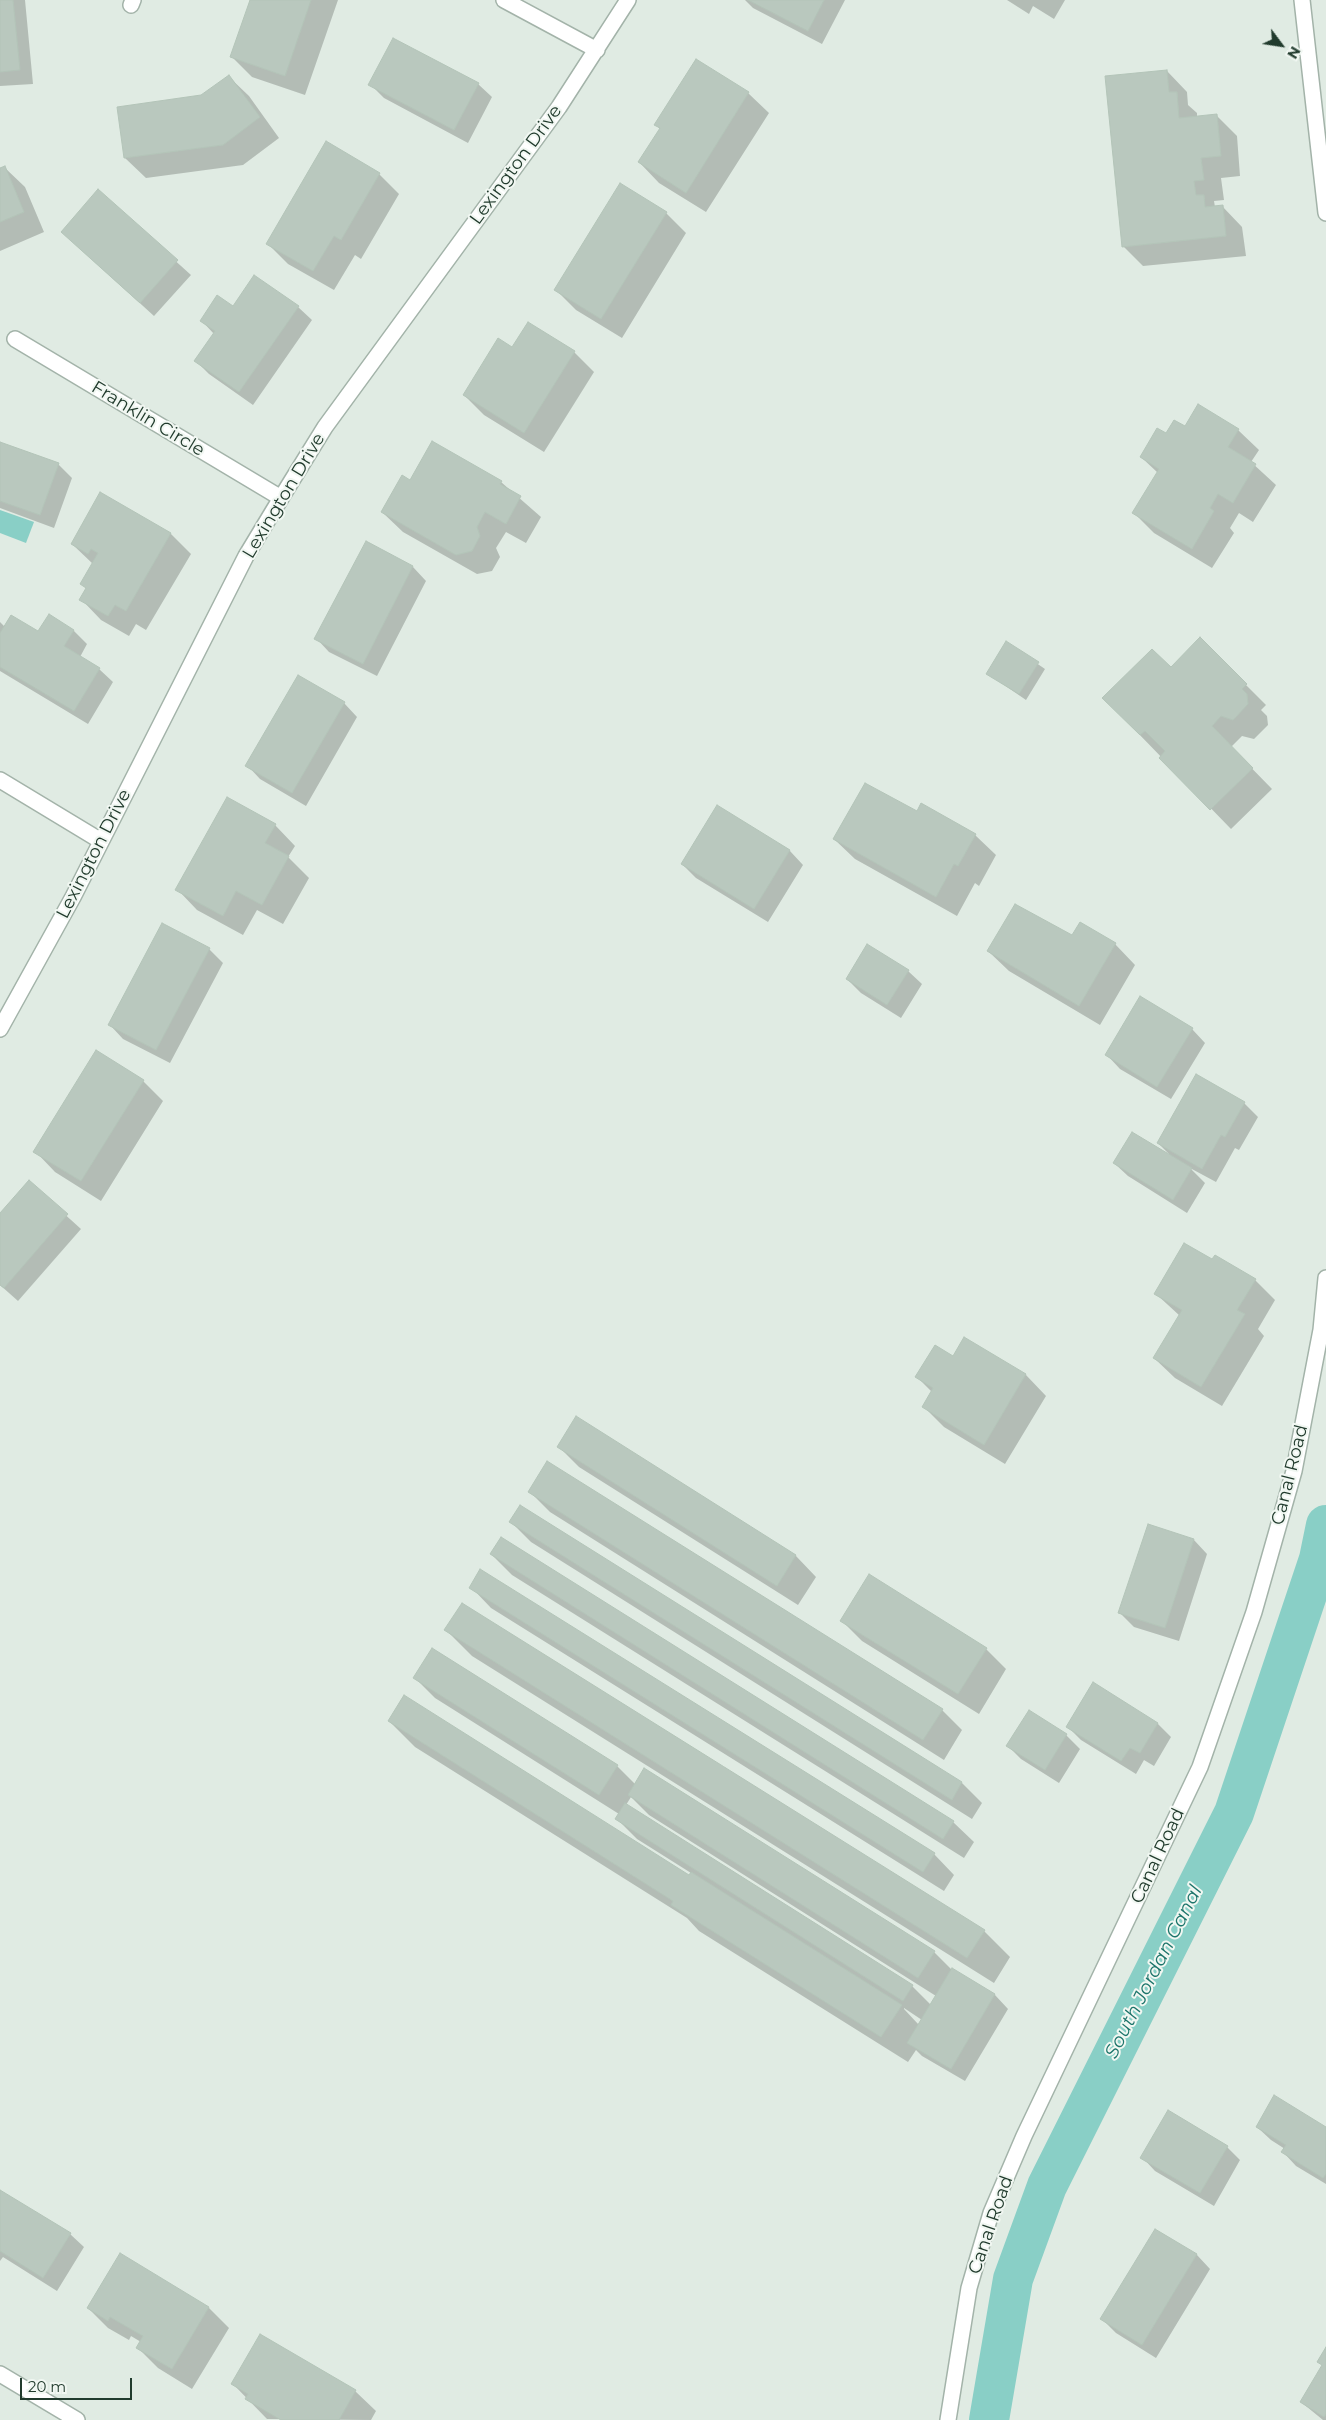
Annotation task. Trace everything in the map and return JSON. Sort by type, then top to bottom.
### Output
[{"type":"street","points":[[504,0],[597,50]]},
{"type":"street","name":"Lexington Drive","points":[[0,1029],[102,841],[242,565],[281,498],[331,419],[559,107],[628,0]]},
{"type":"street","points":[[1302,0],[1326,213]]},
{"type":"street","name":"Franklin Circle","points":[[15,340],[281,498]]},
{"type":"street","points":[[0,780],[102,841]]},
{"type":"street","name":"Canal Road","points":[[948,2420],[969,2288],[991,2213],[1024,2136],[1200,1767],[1254,1612],[1294,1471],[1321,1330],[1326,1278]]},
{"type":"street","points":[[0,2374],[77,2420]]},
{"type":"water","points":[[0,510],[34,522],[26,543],[0,533]]},
{"type":"building","points":[[0,0],[13,0],[20,70],[0,72]]},
{"type":"building","points":[[250,0],[311,0],[285,76],[230,57]]},
{"type":"building","points":[[748,0],[824,0],[808,31]]},
{"type":"building","points":[[393,38],[479,83],[454,130],[368,85]]},
{"type":"building","points":[[696,59],[749,92],[686,193],[638,162],[660,128],[654,125]]},
{"type":"building","points":[[1167,70],[1169,92],[1177,92],[1179,118],[1217,114],[1221,156],[1201,158],[1204,180],[1194,181],[1196,195],[1204,195],[1205,207],[1223,205],[1226,236],[1122,247],[1105,76]]},
{"type":"building","points":[[229,75],[260,117],[223,145],[124,158],[117,107],[201,95]]},
{"type":"building","points":[[326,141],[380,173],[341,240],[334,236],[313,271],[266,244]]},
{"type":"building","points":[[5,166],[24,212],[0,222],[0,168]]},
{"type":"building","points":[[620,183],[667,212],[601,319],[554,290]]},
{"type":"building","points":[[98,189],[178,260],[140,303],[61,232]]},
{"type":"building","points":[[254,275],[299,306],[239,392],[194,361],[215,331],[200,321],[217,295],[233,306]]},
{"type":"building","points":[[528,322],[575,351],[524,433],[463,395],[498,338],[512,347]]},
{"type":"building","points":[[1198,404],[1239,429],[1228,447],[1256,464],[1233,503],[1218,494],[1210,508],[1214,511],[1192,549],[1132,513],[1159,469],[1140,457],[1157,428],[1166,433],[1174,420],[1185,426]]},
{"type":"building","points":[[432,441],[502,481],[500,484],[521,496],[506,524],[485,512],[477,527],[480,536],[472,551],[456,555],[381,512],[402,475],[410,480]]},
{"type":"building","points":[[0,442],[59,463],[40,515],[0,501]]},
{"type":"building","points":[[100,492],[171,533],[126,611],[115,605],[108,616],[79,600],[86,588],[80,584],[98,553],[91,549],[88,554],[71,544]]},
{"type":"building","points":[[366,541],[413,566],[363,664],[314,639]]},
{"type":"building","points":[[49,614],[74,630],[64,646],[100,668],[74,711],[0,667],[0,633],[11,615],[38,631]]},
{"type":"building","points":[[1200,637],[1247,684],[1242,689],[1247,694],[1248,704],[1233,720],[1221,716],[1212,726],[1253,768],[1210,810],[1159,758],[1165,751],[1145,731],[1140,735],[1102,698],[1152,649],[1171,667]]},
{"type":"building","points":[[1006,641],[1039,662],[1019,694],[986,674]]},
{"type":"building","points":[[298,675],[345,702],[292,793],[245,766]]},
{"type":"building","points":[[865,783],[917,811],[921,803],[976,834],[958,866],[954,864],[936,897],[833,839]]},
{"type":"building","points":[[227,797],[276,824],[265,843],[289,856],[262,905],[236,891],[223,916],[175,890]]},
{"type":"building","points":[[717,805],[790,850],[754,909],[681,864]]},
{"type":"building","points":[[1015,904],[1072,935],[1080,922],[1116,943],[1079,1006],[987,951]]},
{"type":"building","points":[[162,923],[210,948],[156,1050],[108,1025]]},
{"type":"building","points":[[867,944],[909,970],[887,1005],[846,979]]},
{"type":"building","points":[[1140,996],[1193,1028],[1157,1087],[1105,1055]]},
{"type":"building","points":[[96,1050],[144,1080],[81,1181],[33,1152]]},
{"type":"building","points":[[1196,1074],[1245,1102],[1225,1137],[1221,1135],[1202,1169],[1157,1143]]},
{"type":"building","points":[[1132,1132],[1192,1168],[1173,1200],[1113,1163]]},
{"type":"building","points":[[29,1180],[68,1214],[4,1288],[0,1285],[0,1213]]},
{"type":"building","points":[[1184,1243],[1212,1259],[1215,1255],[1256,1279],[1237,1310],[1245,1314],[1201,1387],[1153,1358],[1182,1310],[1154,1294]]},
{"type":"building","points":[[964,1337],[1026,1374],[984,1445],[922,1407],[933,1388],[915,1377],[935,1345],[953,1356]]},
{"type":"building","points":[[576,1416],[796,1555],[777,1586],[557,1447]]},
{"type":"building","points":[[547,1461],[943,1709],[923,1740],[528,1492]]},
{"type":"building","points":[[520,1505],[962,1782],[952,1800],[509,1522]]},
{"type":"building","points":[[1148,1524],[1194,1539],[1165,1628],[1118,1613]]},
{"type":"building","points":[[501,1537],[954,1821],[943,1839],[490,1554]]},
{"type":"building","points":[[480,1569],[935,1853],[923,1872],[469,1588]]},
{"type":"building","points":[[869,1574],[987,1648],[958,1694],[840,1621]]},
{"type":"building","points":[[462,1603],[985,1930],[967,1958],[444,1630]]},
{"type":"building","points":[[432,1648],[618,1765],[599,1795],[413,1678]]},
{"type":"building","points":[[1093,1682],[1158,1723],[1140,1753],[1130,1748],[1121,1761],[1066,1727]]},
{"type":"building","points":[[404,1695],[689,1875],[691,1872],[902,2005],[881,2037],[671,1905],[673,1901],[388,1721]]},
{"type":"building","points":[[1029,1710],[1067,1734],[1045,1770],[1006,1746]]},
{"type":"building","points":[[644,1768],[935,1951],[918,1978],[628,1795]]},
{"type":"building","points":[[625,1803],[913,1985],[903,2001],[615,1819]]},
{"type":"building","points":[[952,1968],[995,1994],[951,2069],[907,2043]]},
{"type":"building","points":[[1274,2095],[1326,2127],[1326,2174],[1323,2178],[1281,2152],[1286,2145],[1256,2127]]},
{"type":"building","points":[[1168,2110],[1228,2146],[1200,2193],[1140,2158]]},
{"type":"building","points":[[0,2190],[71,2233],[43,2278],[0,2251]]},
{"type":"building","points":[[1155,2229],[1197,2254],[1142,2345],[1100,2319]]},
{"type":"building","points":[[120,2253],[209,2307],[172,2369],[136,2348],[143,2336],[110,2317],[108,2321],[87,2308]]},
{"type":"building","points":[[260,2334],[356,2390],[339,2420],[281,2420],[245,2399],[248,2394],[231,2384]]},
{"type":"building","points":[[1326,2347],[1326,2414],[1324,2417],[1300,2402],[1322,2365],[1317,2362]]},
{"type":"waterway","name":"South Jordan Canal","points":[[989,2420],[1013,2279],[1047,2186],[1234,1813],[1319,1559],[1326,1525]]}]
